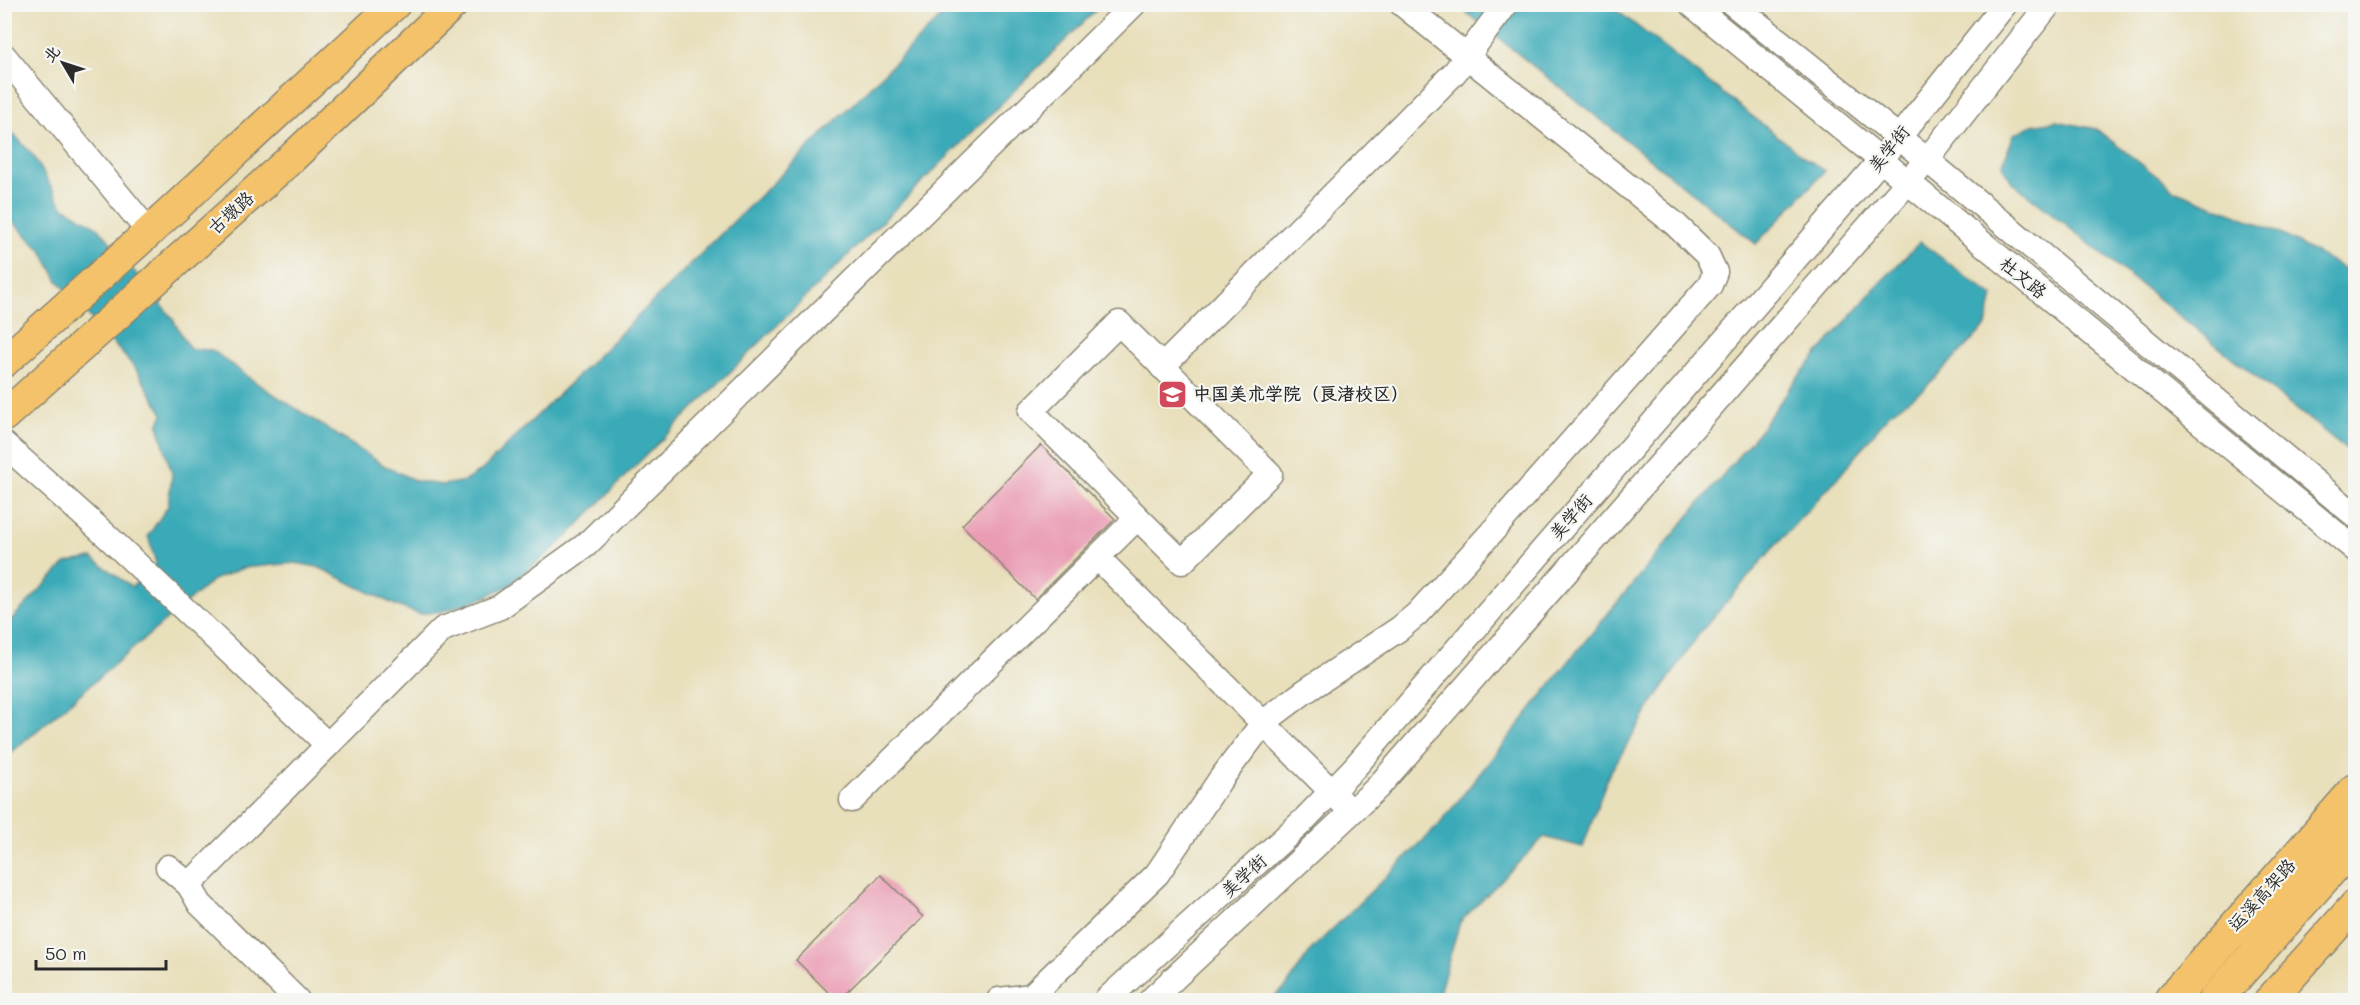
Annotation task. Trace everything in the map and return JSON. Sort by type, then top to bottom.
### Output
[{"type":"highway","name":"运溪高架路","points":[[2171,1000],[2355,790]]},
{"type":"highway","name":"运溪高架路","points":[[2215,1000],[2355,841]]},
{"type":"main road","points":[[4,362],[140,240],[395,4]]},
{"type":"main road","name":"古墩路","points":[[4,416],[103,330],[293,157],[453,4]]},
{"type":"main road","points":[[2192,1000],[2355,817]]},
{"type":"main road","points":[[2270,1000],[2355,904]]},
{"type":"street","points":[[189,885],[443,628],[500,608],[586,545],[1134,4]]},
{"type":"street","points":[[999,1000],[1031,996],[1157,874],[1220,780],[1264,722],[1304,692],[1399,629],[1417,614],[1491,534],[1710,285],[1715,272],[1707,255],[1675,224],[1402,4]]},
{"type":"street","points":[[1162,367],[1455,72],[1506,4]]},
{"type":"street","name":"杜文路","points":[[1691,4],[2355,550]]},
{"type":"street","name":"杜文路","points":[[1733,4],[1927,160],[2355,516]]},
{"type":"street","name":"美学街","points":[[1106,1000],[1302,822],[1332,791],[1880,161],[2005,4]]},
{"type":"street","name":"美学街","points":[[1151,1000],[1377,788],[1927,160],[2049,4]]},
{"type":"street","points":[[4,56],[140,240]]},
{"type":"street","points":[[1119,323],[1270,474],[1182,562],[1137,518],[1031,411],[1119,323]]},
{"type":"street","points":[[4,444],[108,537],[328,745]]},
{"type":"street","points":[[852,800],[1137,518]]},
{"type":"street","points":[[1098,558],[1352,812]]},
{"type":"street","points":[[168,867],[189,885],[200,904],[297,1000]]},
{"type":"water","points":[[953,5],[1101,5],[634,467],[563,541],[508,586],[480,599],[444,611],[419,614],[397,606],[318,567],[295,563],[243,568],[213,580],[5,758],[5,626],[66,563],[92,558],[132,587],[156,563],[148,536],[168,506],[172,474],[158,425],[163,414],[136,369],[58,281],[42,251],[5,214],[4,123],[35,158],[62,206],[99,228],[172,318],[190,349],[212,350],[258,384],[385,466],[416,481],[443,485],[465,481],[482,470]]},
{"type":"water","points":[[1457,5],[1610,5],[1825,171],[1756,244]]},
{"type":"water","points":[[2056,121],[2096,129],[2176,191],[2279,233],[2355,274],[2355,456],[2012,182],[2002,166],[2014,134],[2032,125]]},
{"type":"water","points":[[1920,242],[1993,296],[1986,326],[1925,388],[1890,413],[1841,474],[1699,634],[1648,710],[1608,776],[1583,847],[1544,837],[1460,922],[1437,1000],[1269,1000],[1286,987],[1311,950],[1439,825],[1577,651],[1760,430],[1797,378],[1874,289]]},
{"type":"building","points":[[1041,445],[1115,519],[1035,599],[962,525]]},
{"type":"building","points":[[881,875],[923,917],[839,1000],[836,1000],[796,960]]},
{"type":"place","name":"中国美术学院（良渚校区）","points":[[1172,394]]}]
